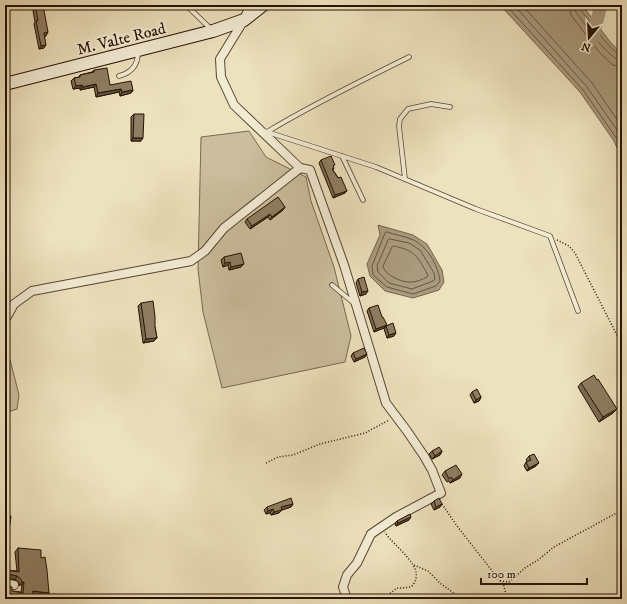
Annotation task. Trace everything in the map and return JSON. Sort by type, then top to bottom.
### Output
[{"type":"main road","name":"M. Valte Road","points":[[5,84],[213,32],[244,20],[263,5]]},
{"type":"street","points":[[250,5],[244,20],[220,59],[221,77],[234,105],[263,131],[300,168],[310,170],[344,265],[386,403],[424,456],[432,470],[441,493],[384,524],[371,534],[357,563],[347,576],[343,587],[347,599]]},
{"type":"street","points":[[5,320],[14,304],[32,290],[191,261],[205,251],[224,228],[300,168]]},
{"type":"street","points":[[5,583],[14,585]]},
{"type":"lane","points":[[186,5],[213,32]]},
{"type":"lane","points":[[119,76],[129,72],[134,67],[138,57],[138,50]]},
{"type":"lane","points":[[263,131],[409,57]]},
{"type":"lane","points":[[405,179],[399,126],[400,119],[408,109],[431,104],[450,107]]},
{"type":"lane","points":[[263,131],[376,167],[476,210],[550,236],[578,311]]},
{"type":"lane","points":[[342,156],[363,200]]},
{"type":"lane","points":[[332,285],[356,305]]},
{"type":"path","points":[[550,236],[568,246],[575,253],[622,345]]},
{"type":"path","points":[[266,463],[278,457],[292,455],[320,444],[365,433],[396,417]]},
{"type":"path","points":[[441,493],[441,502],[449,516],[500,580],[504,586],[507,599]]},
{"type":"path","points":[[500,580],[509,582],[525,568],[554,547],[622,510]]},
{"type":"path","points":[[383,599],[394,589],[408,588],[414,584],[417,579],[417,573],[413,564],[408,556],[388,538],[382,527],[384,524]]},
{"type":"path","points":[[413,564],[428,571],[462,599]]},
{"type":"shaded area","points":[[249,131],[266,157],[306,177],[311,201],[334,267],[351,336],[345,362],[222,388],[203,312],[198,269],[201,137]]},
{"type":"shaded area","points":[[5,340],[19,395],[17,409],[5,413]]},
{"type":"water","points":[[500,5],[582,5],[611,43],[622,53],[622,159],[614,141],[580,92]]},
{"type":"water","points":[[378,225],[413,235],[427,244],[442,270],[444,282],[439,290],[413,298],[385,291],[370,276],[367,264],[380,235]]},
{"type":"building","points":[[35,5],[43,5],[48,32],[44,33],[46,45],[41,46],[36,21],[38,21]]},
{"type":"building","points":[[107,68],[110,85],[131,81],[133,90],[122,92],[121,89],[98,93],[96,84],[83,87],[82,85],[76,86],[74,78],[94,72],[94,70]]},
{"type":"building","points":[[134,114],[144,114],[143,138],[133,138]]},
{"type":"building","points":[[331,156],[335,165],[332,169],[338,178],[341,177],[347,191],[335,195],[321,160]]},
{"type":"building","points":[[278,197],[285,207],[272,217],[270,214],[252,226],[247,219]]},
{"type":"building","points":[[241,253],[244,264],[231,267],[230,262],[225,263],[224,257]]},
{"type":"building","points":[[364,277],[368,291],[362,292],[358,279]]},
{"type":"building","points":[[153,301],[157,338],[146,339],[141,303]]},
{"type":"building","points":[[378,305],[382,317],[387,325],[376,329],[369,308]]},
{"type":"building","points":[[393,323],[396,333],[389,335],[386,326]]},
{"type":"building","points":[[364,348],[367,354],[356,359],[353,353]]},
{"type":"building","points":[[594,375],[617,409],[603,417],[581,383]]},
{"type":"building","points":[[477,389],[481,397],[476,400],[472,392]]},
{"type":"building","points":[[439,447],[442,451],[435,456],[432,451]]},
{"type":"building","points":[[534,454],[539,463],[529,468],[526,462],[531,460],[529,456]]},
{"type":"building","points":[[456,465],[462,474],[453,480],[451,477],[449,479],[445,471]]},
{"type":"building","points":[[291,498],[293,504],[281,507],[282,510],[274,512],[273,509],[268,511],[267,507]]},
{"type":"building","points":[[439,498],[442,504],[436,507],[434,501]]},
{"type":"building","points":[[410,514],[411,517],[398,523],[397,521]]},
{"type":"building","points":[[5,515],[11,516],[10,524],[5,524]]},
{"type":"building","points":[[18,548],[41,550],[41,558],[45,557],[49,593],[33,591],[32,599],[5,599],[6,585],[12,587],[12,591],[23,593],[24,582],[22,582],[20,578],[8,574],[5,575],[5,555],[8,556],[6,570],[19,572]]},
{"type":"building","points":[[55,594],[55,599],[46,599],[46,595]]},
{"type":"waterway","points":[[592,40],[601,5]]}]
